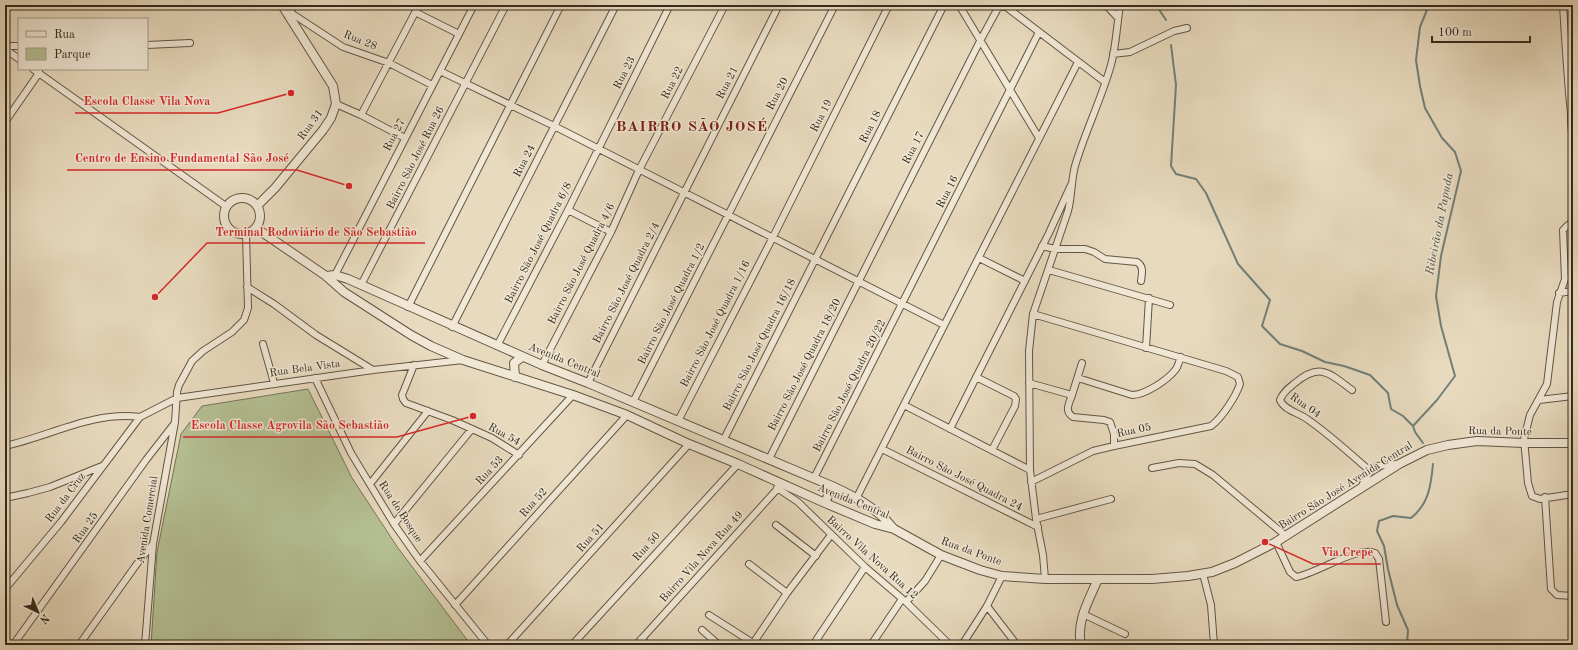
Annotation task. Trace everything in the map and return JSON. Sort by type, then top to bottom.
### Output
[{"type":"street","points":[[285,8],[294,5]]},
{"type":"street","points":[[361,115],[419,5]]},
{"type":"street","name":"Rua 27","points":[[335,275],[474,5]]},
{"type":"street","name":"Bairro São José Rua 26","points":[[362,285],[506,5]]},
{"type":"street","points":[[408,307],[561,5]]},
{"type":"street","name":"Rua 24","points":[[452,326],[616,5]]},
{"type":"street","name":"Rua 23","points":[[598,149],[670,5]]},
{"type":"street","name":"Rua 22","points":[[639,170],[724,5]]},
{"type":"street","name":"Rua 21","points":[[684,192],[779,5]]},
{"type":"street","name":"Rua 20","points":[[728,214],[835,5]]},
{"type":"street","name":"Rua 19","points":[[773,237],[890,5]]},
{"type":"street","name":"Rua 18","points":[[815,258],[944,5]]},
{"type":"street","points":[[959,5],[1039,138]]},
{"type":"street","points":[[1106,5],[1118,18]]},
{"type":"street","points":[[1045,579],[1043,555],[1036,519],[1030,470],[1028,351],[1033,314],[1049,270],[1071,197],[1071,184],[1074,168],[1105,82],[1113,54],[1120,5]]},
{"type":"street","points":[[1564,5],[1566,58],[1572,112],[1571,128],[1573,138]]},
{"type":"street","name":"Rua 17","points":[[859,281],[998,8],[1005,6],[1039,32]]},
{"type":"street","name":"Rua 28","points":[[285,8],[343,47],[389,63],[432,85]]},
{"type":"street","name":"Rua 31","points":[[257,206],[284,178],[323,130],[331,118],[336,104],[333,86],[285,8]]},
{"type":"street","points":[[415,12],[459,34]]},
{"type":"street","points":[[1113,54],[1130,52],[1174,31],[1187,28]]},
{"type":"street","points":[[1039,32],[1105,82]]},
{"type":"street","name":"Rua 16","points":[[903,303],[1039,32]]},
{"type":"street","points":[[148,45],[190,43]]},
{"type":"street","points":[[6,49],[18,46]]},
{"type":"street","points":[[6,49],[18,58]]},
{"type":"street","points":[[1566,58],[1573,57]]},
{"type":"street","points":[[857,497],[1078,62]]},
{"type":"street","points":[[5,122],[39,71],[227,207]]},
{"type":"street","points":[[440,71],[511,104],[944,324]]},
{"type":"street","points":[[336,104],[405,138]]},
{"type":"street","name":"Bairro São José Quadra 6/8","points":[[497,346],[598,149]]},
{"type":"street","name":"Bairro São José Quadra 4/6","points":[[542,365],[611,232],[639,170]]},
{"type":"street","points":[[950,429],[1025,281],[1071,184]]},
{"type":"street","name":"Bairro São José Quadra 2/4","points":[[588,383],[684,192]]},
{"type":"street","points":[[241,198],[250,200],[257,206],[260,211],[260,217],[256,228],[246,234],[235,233],[226,224],[224,216],[227,207],[235,200],[241,198]]},
{"type":"street","points":[[568,210],[611,232]]},
{"type":"street","name":"Bairro São José Quadra 1/2","points":[[633,402],[728,214]]},
{"type":"street","points":[[1573,224],[1565,226],[1563,230],[1566,271],[1555,311],[1546,384],[1527,424],[1524,443],[1530,493],[1537,498],[1573,494]]},
{"type":"street","name":"Avenida Central","points":[[256,228],[326,276],[344,292],[388,321],[411,335],[454,357],[503,374],[573,395],[627,415],[689,444],[738,464],[780,486],[875,524],[894,529]]},
{"type":"street","name":"Avenida Comercial","points":[[145,645],[153,544],[175,422],[179,385],[192,361],[203,351],[232,332],[244,320],[248,308],[246,234]]},
{"type":"street","name":"Bairro São José Quadra 1/16","points":[[678,421],[773,237]]},
{"type":"street","points":[[1042,246],[1055,250],[1085,249],[1105,258],[1137,262],[1141,264],[1142,268],[1141,281]]},
{"type":"street","name":"Bairro São José Quadra 16/18","points":[[723,441],[815,258]]},
{"type":"street","points":[[979,258],[1025,281]]},
{"type":"street","points":[[1049,270],[1170,305]]},
{"type":"street","name":"Avenida Central","points":[[326,276],[335,275],[362,285],[522,357],[588,383],[857,497],[886,520],[894,529]]},
{"type":"street","name":"Bairro São José Quadra 18/20","points":[[769,459],[859,281]]},
{"type":"street","points":[[247,287],[274,304],[316,335],[373,370]]},
{"type":"street","points":[[1559,293],[1573,291]]},
{"type":"street","points":[[1146,348],[1149,298]]},
{"type":"street","name":"Bairro São José Quadra 20/22","points":[[814,478],[903,303]]},
{"type":"street","points":[[1033,314],[1180,357],[1176,369],[1171,374],[1151,389],[1138,395],[1132,395],[1078,378]]},
{"type":"street","points":[[263,344],[274,383]]},
{"type":"street","points":[[503,374],[511,364],[512,352]]},
{"type":"street","points":[[437,363],[454,357]]},
{"type":"street","points":[[515,377],[514,363],[522,357]]},
{"type":"street","name":"Rua 05","points":[[1031,482],[1087,454],[1114,446],[1211,426],[1218,420],[1233,397],[1240,384],[1238,377],[1226,371],[1180,357]]},
{"type":"street","points":[[437,363],[463,360]]},
{"type":"street","name":"Rua Bela Vista","points":[[140,417],[177,398],[274,383],[437,363]]},
{"type":"street","points":[[1082,364],[1068,408],[1068,414],[1076,418],[1109,421],[1114,434],[1114,446]]},
{"type":"street","name":"Rua 54","points":[[414,365],[403,392],[403,399],[409,404],[492,438],[519,454]]},
{"type":"street","name":"Rua 04","points":[[1352,390],[1330,374],[1319,371],[1302,377],[1283,393],[1280,400],[1285,406],[1311,422],[1370,470]]},
{"type":"street","points":[[976,377],[1014,396],[1016,399],[1015,406],[992,450]]},
{"type":"street","name":"Rua do Bosque","points":[[315,378],[351,453],[394,524],[420,561],[488,645]]},
{"type":"street","points":[[1029,383],[1072,395]]},
{"type":"street","name":"Rua 53","points":[[420,561],[573,395]]},
{"type":"street","points":[[1538,400],[1573,396]]},
{"type":"street","points":[[904,405],[1030,470]]},
{"type":"street","points":[[370,484],[428,411]]},
{"type":"street","points":[[5,446],[99,418],[126,415],[140,417]]},
{"type":"street","name":"Rua 52","points":[[455,605],[627,415]]},
{"type":"street","name":"Rua da Cruz","points":[[5,589],[61,522],[140,417]]},
{"type":"street","name":"Rua 25","points":[[13,645],[158,443],[175,422]]},
{"type":"street","points":[[394,524],[471,430]]},
{"type":"street","name":"Rua da Ponte","points":[[1427,450],[1448,445],[1477,441],[1573,443]]},
{"type":"street","name":"Rua 51","points":[[507,645],[689,444]]},
{"type":"street","name":"Bairro São José Quadra 24","points":[[882,449],[1038,527]]},
{"type":"street","name":"Bairro São José Avenida Central","points":[[1045,579],[1152,578],[1188,576],[1212,572],[1235,563],[1276,542],[1399,464],[1427,450]]},
{"type":"street","points":[[1152,468],[1179,463],[1195,464],[1213,475],[1286,536]]},
{"type":"street","name":"Rua 50","points":[[572,645],[738,464]]},
{"type":"street","points":[[1360,489],[1370,470],[1378,466],[1399,464]]},
{"type":"street","points":[[5,498],[50,487],[102,466]]},
{"type":"street","name":"Bairro Vila Nova Rua 12","points":[[780,486],[865,568],[904,601],[950,645]]},
{"type":"street","name":"Bairro Vila Nova Rua 49","points":[[636,645],[780,486]]},
{"type":"street","points":[[825,503],[832,486]]},
{"type":"street","points":[[1545,497],[1552,589],[1557,595],[1573,596]]},
{"type":"street","points":[[1036,519],[1111,499]]},
{"type":"street","points":[[776,525],[816,556]]},
{"type":"street","name":"Rua da Ponte","points":[[894,529],[941,554],[980,570],[1002,576],[1045,579]]},
{"type":"street","points":[[709,615],[752,644],[787,593],[831,535]]},
{"type":"street","points":[[1276,542],[1290,572],[1296,577],[1364,552],[1373,552],[1379,559],[1386,622]]},
{"type":"street","points":[[79,645],[139,561],[153,544]]},
{"type":"street","points":[[871,645],[904,601],[925,581],[941,554]]},
{"type":"street","points":[[749,564],[787,593]]},
{"type":"street","points":[[813,645],[865,568]]},
{"type":"street","points":[[1203,574],[1211,605],[1214,645]]},
{"type":"street","points":[[962,645],[986,606],[1002,576]]},
{"type":"street","points":[[1081,645],[1079,632],[1083,614],[1098,579]]},
{"type":"street","points":[[986,606],[1017,645]]},
{"type":"street","points":[[1083,614],[1126,634]]},
{"type":"street","points":[[702,630],[719,645]]},
{"type":"street","points":[[641,640],[648,645]]},
{"type":"green space","points":[[308,389],[352,478],[398,548],[471,645],[151,645],[157,552],[181,434],[202,406]]},
{"type":"waterway","points":[[1156,5],[1166,20]]},
{"type":"waterway","name":"Ribeirão da Papuda","points":[[1413,426],[1437,400],[1455,376],[1441,326],[1436,296],[1441,256],[1461,171],[1455,152],[1442,138],[1425,108],[1420,86],[1416,60],[1420,27],[1429,5]]},
{"type":"waterway","points":[[1171,45],[1176,85],[1171,166],[1176,174],[1196,179],[1206,193],[1238,264],[1270,300],[1262,326],[1280,344],[1302,351],[1325,362],[1344,366],[1370,375],[1388,393],[1391,409],[1403,416],[1413,426],[1415,432],[1423,443]]},
{"type":"waterway","name":"Ribeirão da Papuda","points":[[1407,645],[1408,630],[1397,605],[1384,546],[1377,531],[1379,521],[1393,516],[1411,518],[1417,513],[1422,507],[1428,494],[1433,464]]},
{"type":"place","name":"Escola Classe Vila Nova","points":[[291,93]]},
{"type":"place","name":"Centro de Ensino Fundamental São José","points":[[349,186]]},
{"type":"place","name":"Terminal Rodoviário de São Sebastião","points":[[155,297]]},
{"type":"place","name":"Escola Classe Agrovila São Sebastião","points":[[473,416]]},
{"type":"place","name":"Via Crepe","points":[[1265,542]]},
{"type":"district","name":"BAIRRO SÃO JOSÉ","points":[[692,127]]}]
